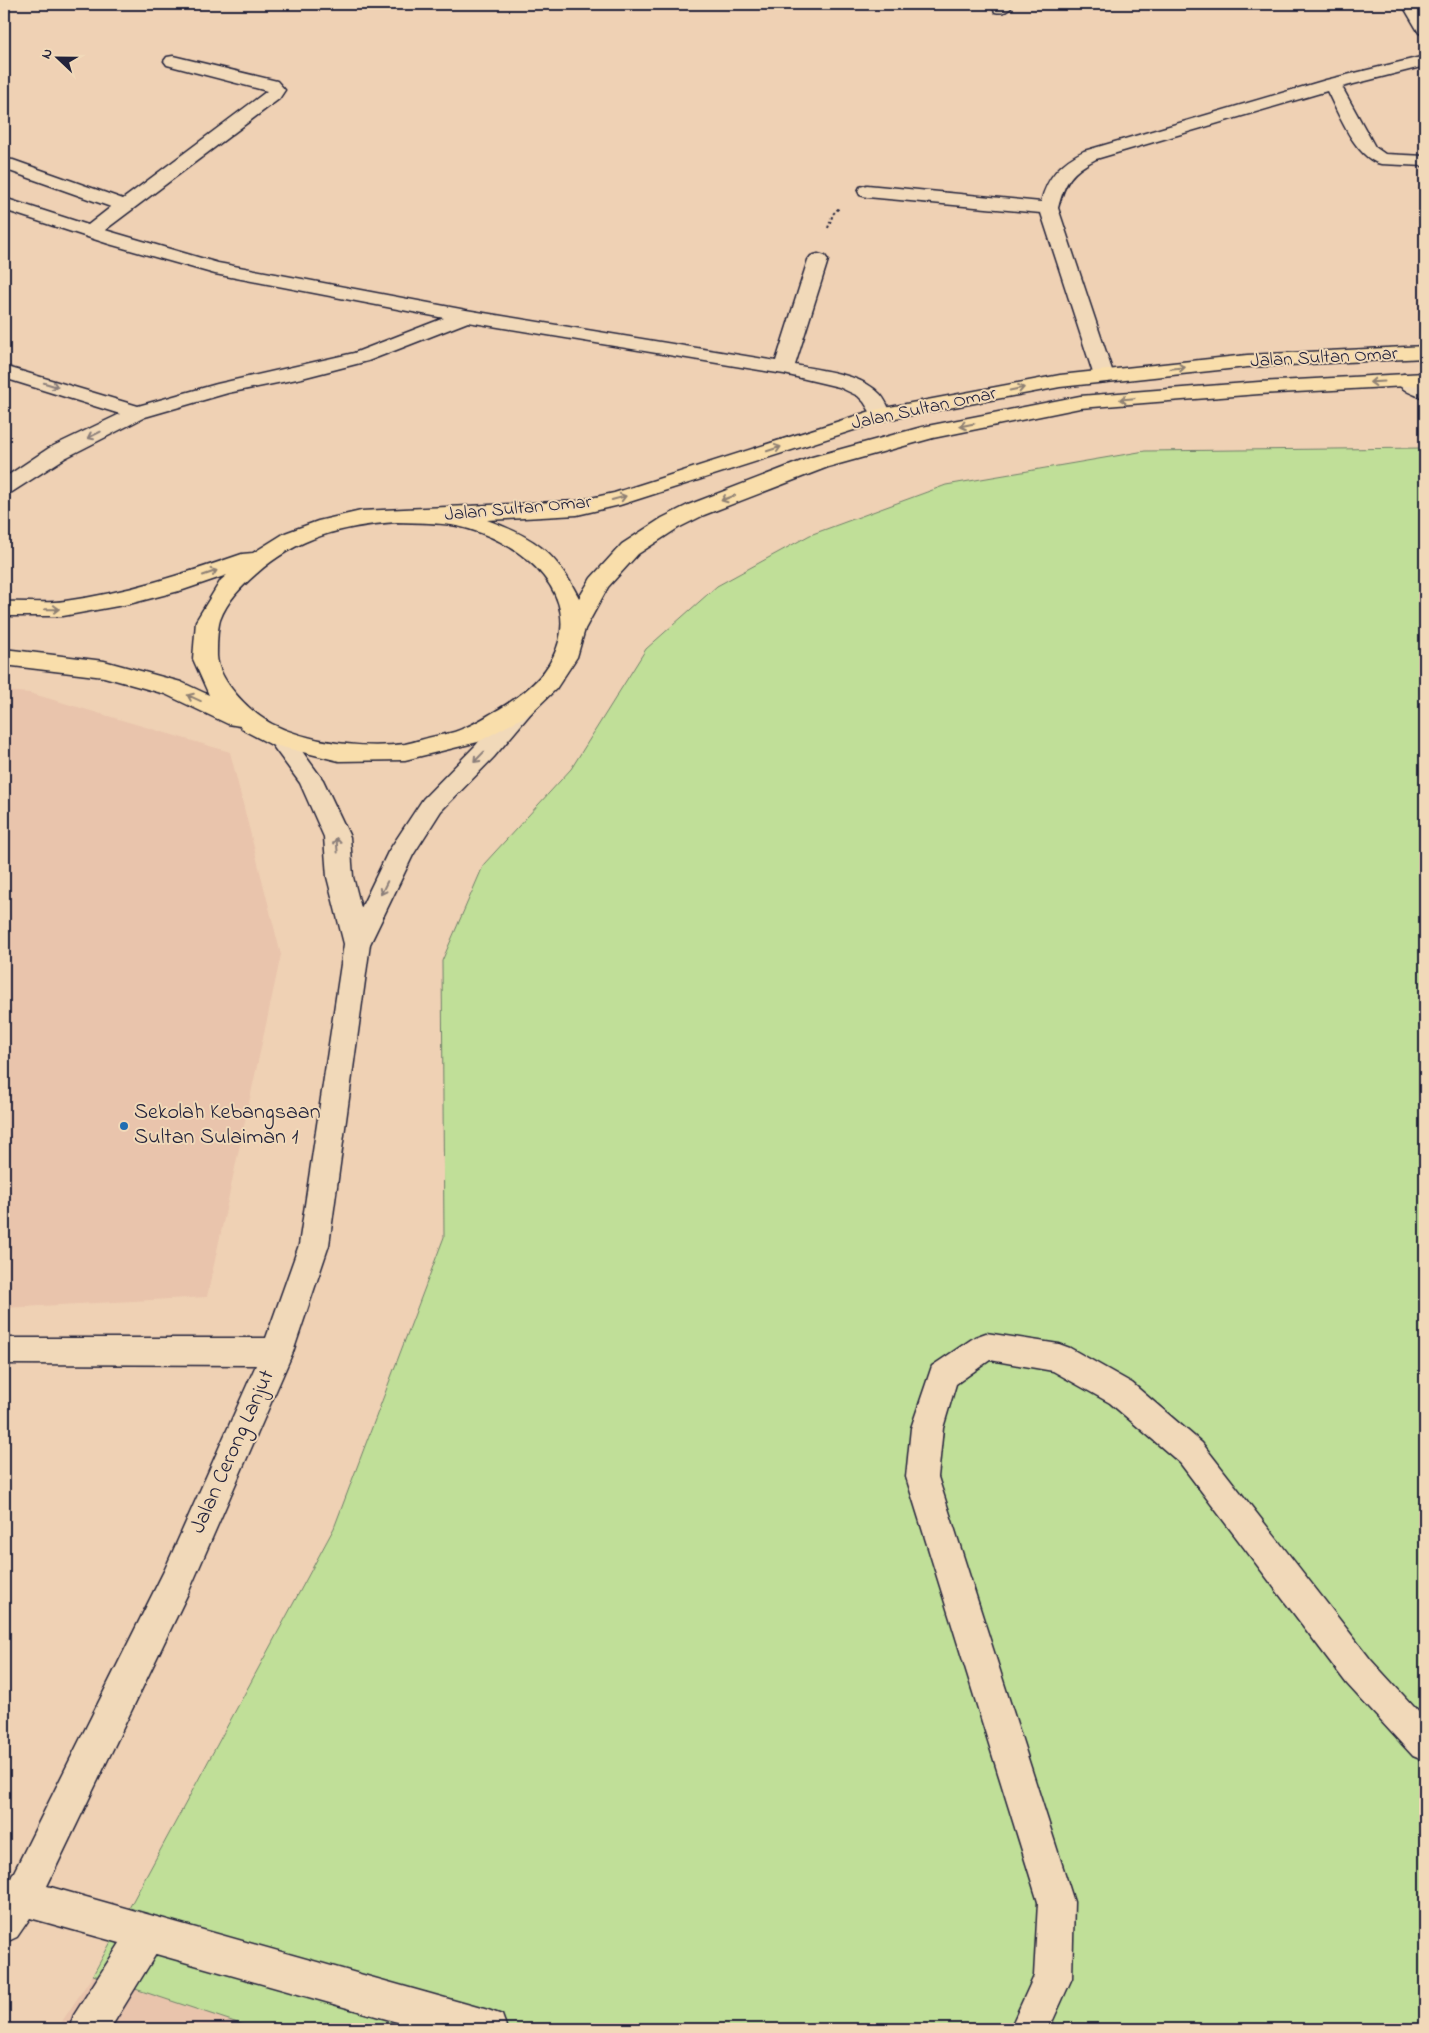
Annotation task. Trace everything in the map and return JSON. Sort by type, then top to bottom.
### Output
[{"type":"main road","name":"Jalan Sultan Omar","points":[[432,516],[577,508],[612,500],[881,414],[1060,381],[1247,361],[1425,352]]},
{"type":"main road","name":"Jalan Sultan Omar","points":[[573,630],[599,583],[630,549],[670,523],[696,510],[820,462],[930,432],[1080,402],[1259,388],[1425,379]]},
{"type":"main road","points":[[4,657],[104,669],[173,688],[279,738],[339,753],[406,752],[469,736],[522,707],[548,684],[565,657],[573,630],[570,602],[557,576],[536,553],[506,535],[472,522],[432,516],[397,515],[361,518],[326,526],[293,538],[264,555],[229,585],[208,622],[205,659],[221,695],[254,725]]},
{"type":"main road","points":[[4,610],[63,609],[129,597],[175,585],[264,555]]},
{"type":"street","points":[[1410,4],[1425,29]]},
{"type":"street","points":[[90,232],[273,95],[276,90],[271,85],[173,61]]},
{"type":"street","points":[[1104,376],[1049,208],[1053,188],[1062,173],[1075,162],[1090,155],[1332,84],[1425,61]]},
{"type":"street","points":[[1332,84],[1368,150],[1381,159],[1425,161]]},
{"type":"street","points":[[7,164],[126,206]]},
{"type":"street","points":[[867,191],[1049,208]]},
{"type":"street","points":[[9,211],[215,268],[466,316],[784,368],[846,383],[866,392],[873,399],[881,414]]},
{"type":"street","points":[[784,368],[818,260]]},
{"type":"street","points":[[4,486],[57,453],[138,414],[224,388],[302,372],[361,357],[466,316]]},
{"type":"street","points":[[4,372],[138,414]]},
{"type":"street","points":[[1404,380],[1425,392]]},
{"type":"street","name":"Jalan Cerong Lanjut","points":[[13,1911],[177,1580],[277,1352],[314,1246],[357,944],[401,852],[432,805],[484,751],[522,707]]},
{"type":"street","name":"Jalan Cerong Lanjut","points":[[279,738],[311,780],[337,837],[340,877],[357,944]]},
{"type":"street","points":[[1030,2029],[1053,1978],[1056,1902],[922,1476],[927,1428],[942,1376],[986,1346],[1058,1358],[1121,1393],[1191,1453],[1359,1672],[1425,1744]]},
{"type":"street","points":[[4,1351],[277,1352]]},
{"type":"street","points":[[13,1911],[148,1932],[488,2029]]},
{"type":"street","points":[[88,2029],[148,1932]]},
{"type":"path","points":[[818,260],[833,214],[847,199],[867,191]]},
{"type":"shaded area","name":"Sekolah Kebangsaan Sultan Sulaiman 1","points":[[4,691],[30,693],[230,752],[281,955],[207,1297],[4,1308]]},
{"type":"shaded area","points":[[93,1975],[256,2029],[57,2029]]},
{"type":"green space","points":[[1425,448],[1425,2029],[256,2029],[93,1975],[334,1528],[444,1237],[442,961],[484,864],[571,769],[646,649],[717,586],[810,535],[946,485],[1145,451]]},
{"type":"place","name":"Sekolah Kebangsaan Sultan Sulaiman 1","points":[[124,1126]]}]
